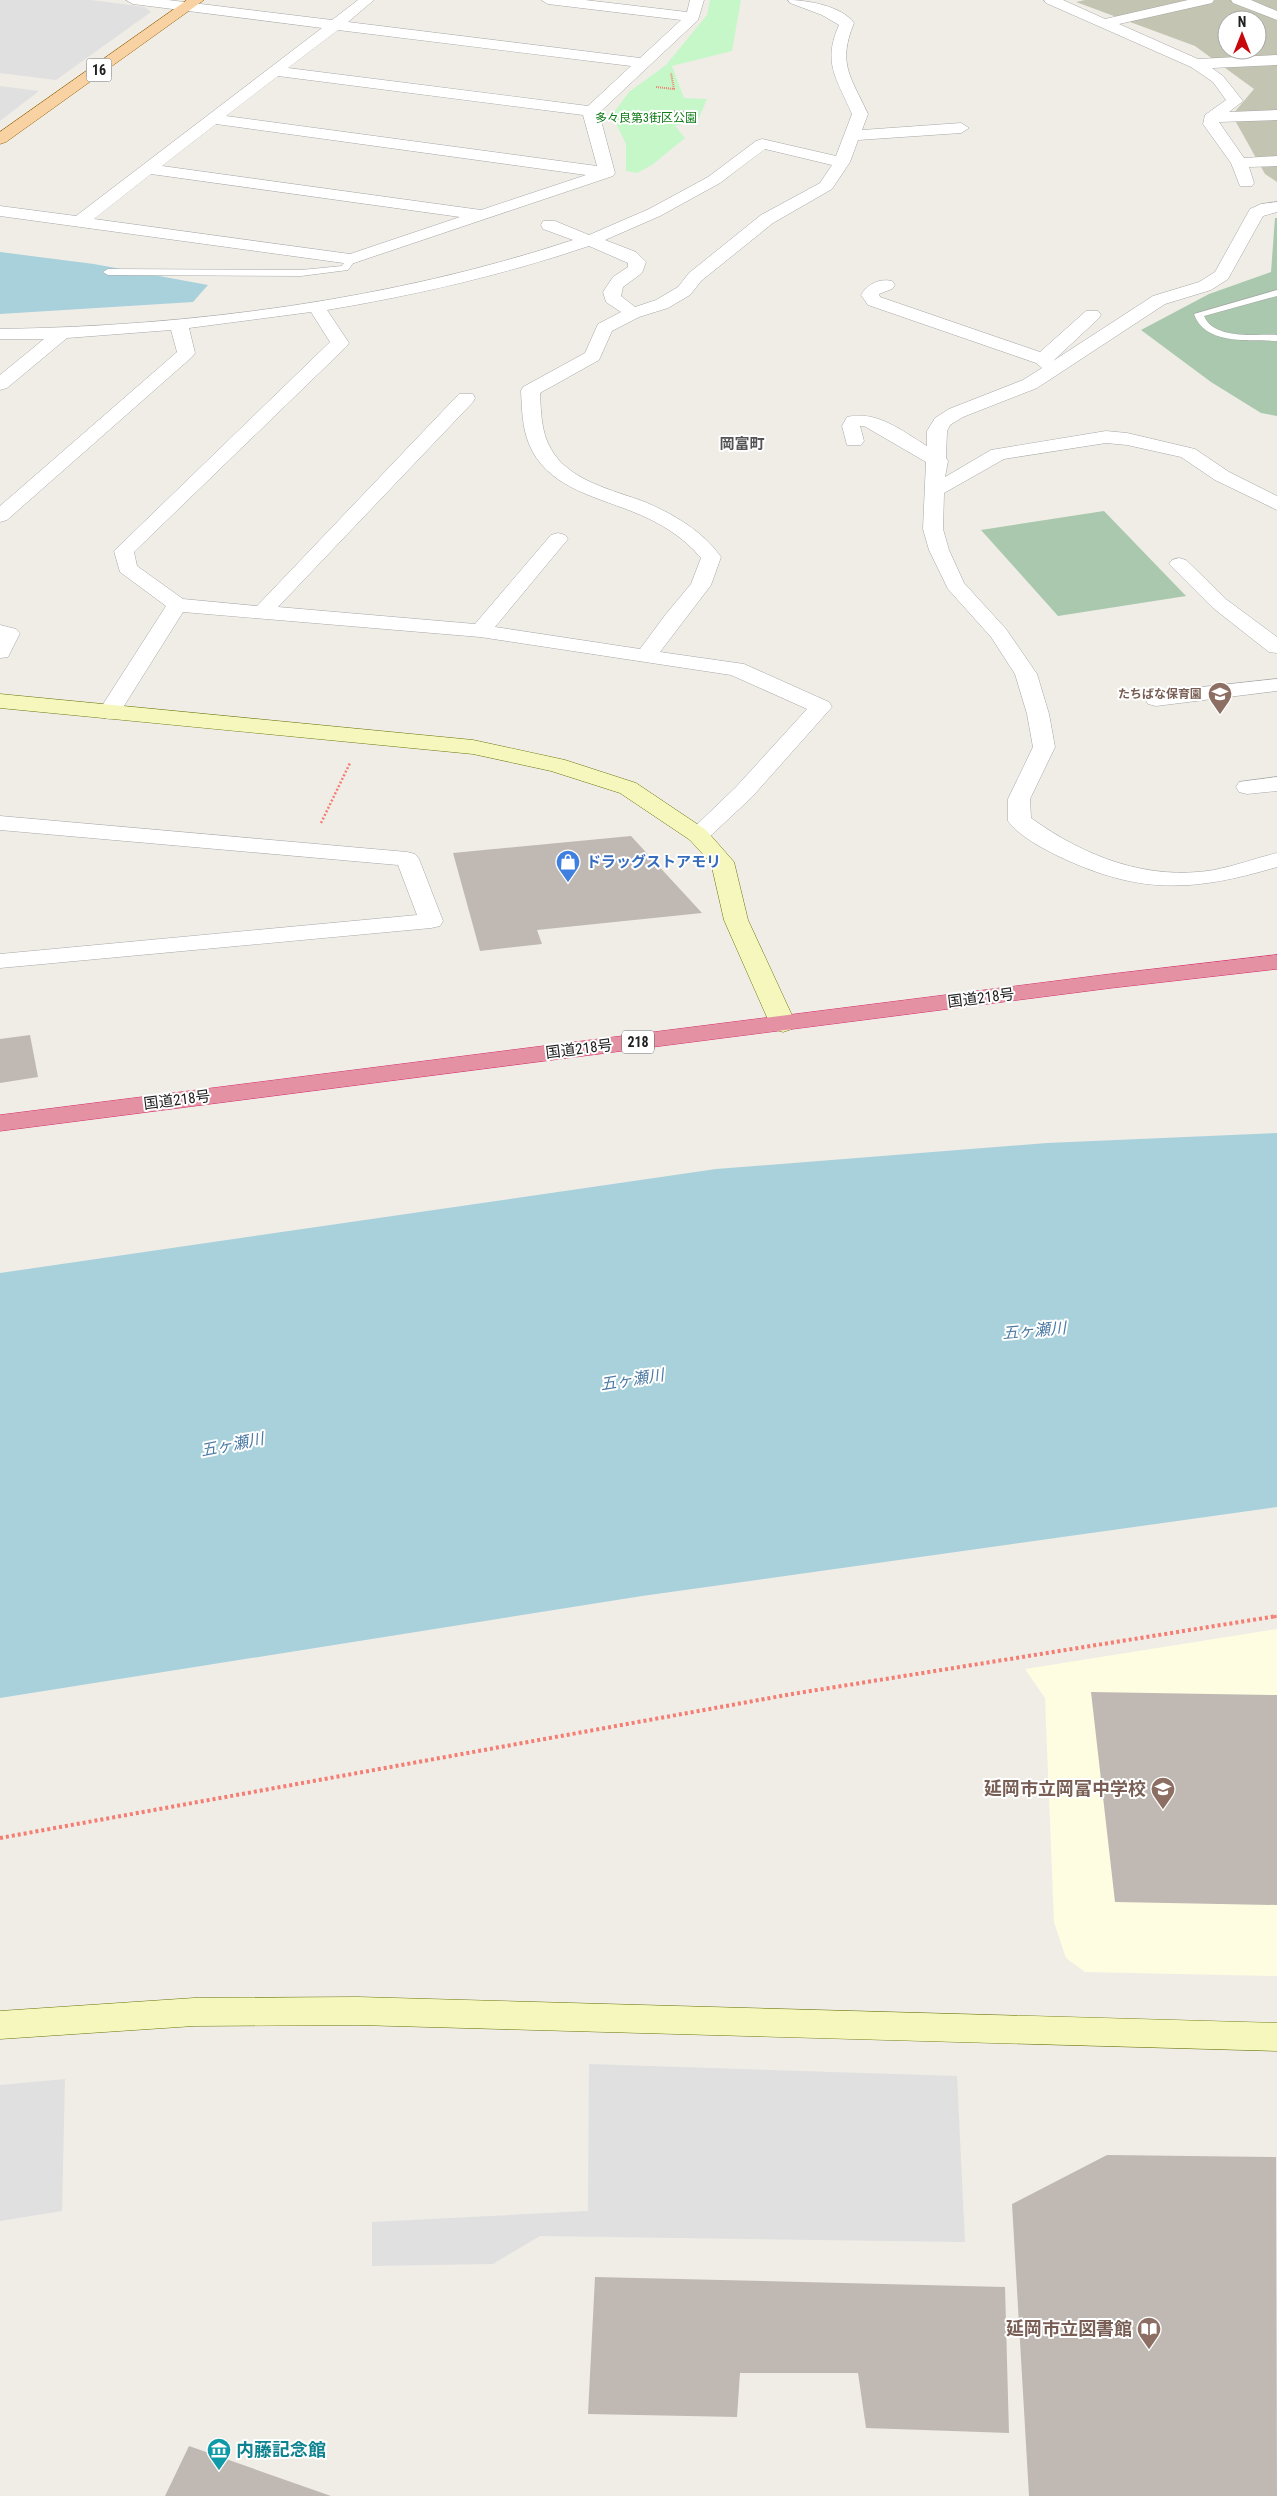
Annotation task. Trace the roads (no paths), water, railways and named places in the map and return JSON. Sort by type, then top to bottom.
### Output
[{"type":"highway","name":"国道218号","points":[[0,1123],[1111,981],[1277,962]]},
{"type":"main road","name":"16","points":[[0,139],[192,3]]},
{"type":"street","points":[[133,0],[192,3],[335,25],[644,63]]},
{"type":"street","points":[[79,222],[368,0]]},
{"type":"street","points":[[548,0],[693,17]]},
{"type":"street","points":[[607,173],[591,115],[592,111],[693,17],[697,0]]},
{"type":"street","points":[[646,656],[673,618],[701,585],[712,557],[698,540],[653,513],[595,491],[557,469],[542,452],[535,434],[530,391],[593,356],[604,328],[633,313],[662,304],[684,291],[695,277],[767,219],[826,186],[842,162],[860,114],[837,65],[838,41],[847,23],[828,12],[795,0]]},
{"type":"street","points":[[1050,0],[1196,64],[1218,79],[1235,101],[1211,118]]},
{"type":"street","points":[[1105,23],[1207,0]]},
{"type":"street","points":[[1238,0],[1277,16]]},
{"type":"street","points":[[1196,64],[1277,60]]},
{"type":"street","points":[[275,71],[592,111]]},
{"type":"street","points":[[1211,118],[1277,115]]},
{"type":"street","points":[[1211,118],[1211,124],[1239,163],[1246,183]]},
{"type":"street","points":[[212,119],[607,173]]},
{"type":"street","points":[[851,136],[961,128]]},
{"type":"street","points":[[0,334],[62,333],[179,324],[316,308],[450,281],[524,262],[588,240],[658,210],[714,180],[762,144],[842,162]]},
{"type":"street","points":[[1239,163],[1277,162]]},
{"type":"street","points":[[149,169],[481,215]]},
{"type":"street","points":[[0,211],[351,259],[607,173]]},
{"type":"street","points":[[1047,365],[1159,300],[1205,286],[1222,275],[1256,213],[1267,208],[1277,207]]},
{"type":"street","points":[[549,225],[630,256],[637,262],[636,269],[613,284],[611,290],[612,298],[633,313]]},
{"type":"street","points":[[886,285],[872,291],[870,295],[874,301],[1047,365]]},
{"type":"street","points":[[316,308],[340,343],[124,551],[127,568],[177,605],[480,631],[736,669],[821,707],[744,792],[698,835]]},
{"type":"street","points":[[1092,315],[1030,384],[956,414],[942,422],[938,431],[938,461],[933,529],[939,550],[955,585],[1000,633],[1026,674],[1038,714],[1044,747],[1019,799],[1020,821],[1042,839],[1084,858],[1138,876],[1173,881],[1207,878],[1277,860]]},
{"type":"street","points":[[0,516],[186,353],[179,324]]},
{"type":"street","points":[[0,384],[62,333]]},
{"type":"street","points":[[262,612],[466,398]]},
{"type":"street","points":[[854,441],[850,426],[854,421],[864,420],[875,423],[938,461]]},
{"type":"street","points":[[936,490],[998,454],[1106,437],[1126,439],[1188,453],[1222,476],[1277,504]]},
{"type":"street","points":[[480,631],[558,539]]},
{"type":"street","points":[[1179,564],[1220,604],[1277,647]]},
{"type":"street","points":[[109,712],[177,605]]},
{"type":"street","points":[[0,632],[9,633],[0,652]]},
{"type":"street","points":[[1156,700],[1277,685]]},
{"type":"street","points":[[0,701],[473,747],[557,765],[628,788],[698,835],[722,862],[736,920],[783,1024]]},
{"type":"street","points":[[1247,787],[1277,784]]},
{"type":"street","points":[[0,824],[407,859],[431,921],[0,961]]},
{"type":"street","points":[[0,2025],[194,2012],[358,2011],[1277,2037]]},
{"type":"lane","points":[[108,272],[301,273],[345,268],[351,259]]},
{"type":"lane","points":[[1277,293],[1199,314],[1211,331],[1218,334],[1277,338]]},
{"type":"water","points":[[0,252],[94,264],[208,285],[193,302],[0,314]]},
{"type":"water","name":"五ヶ瀬川","points":[[1277,1133],[1277,1507],[642,1596],[0,1698],[0,1273],[716,1169],[1047,1143]]},
{"type":"place","name":"たちばな保育園","points":[[1220,715]]},
{"type":"place","name":"ドラッグストアモリ","points":[[568,883]]},
{"type":"place","name":"延岡市立岡富中学校","points":[[1163,1810]]},
{"type":"place","name":"延岡市立図書館","points":[[1149,2350]]},
{"type":"place","name":"内藤記念館","points":[[219,2471]]},
{"type":"district","name":"岡富町","points":[[742,444]]},
{"type":"park label","name":"多々良第3街区公園","points":[[646,118]]}]
